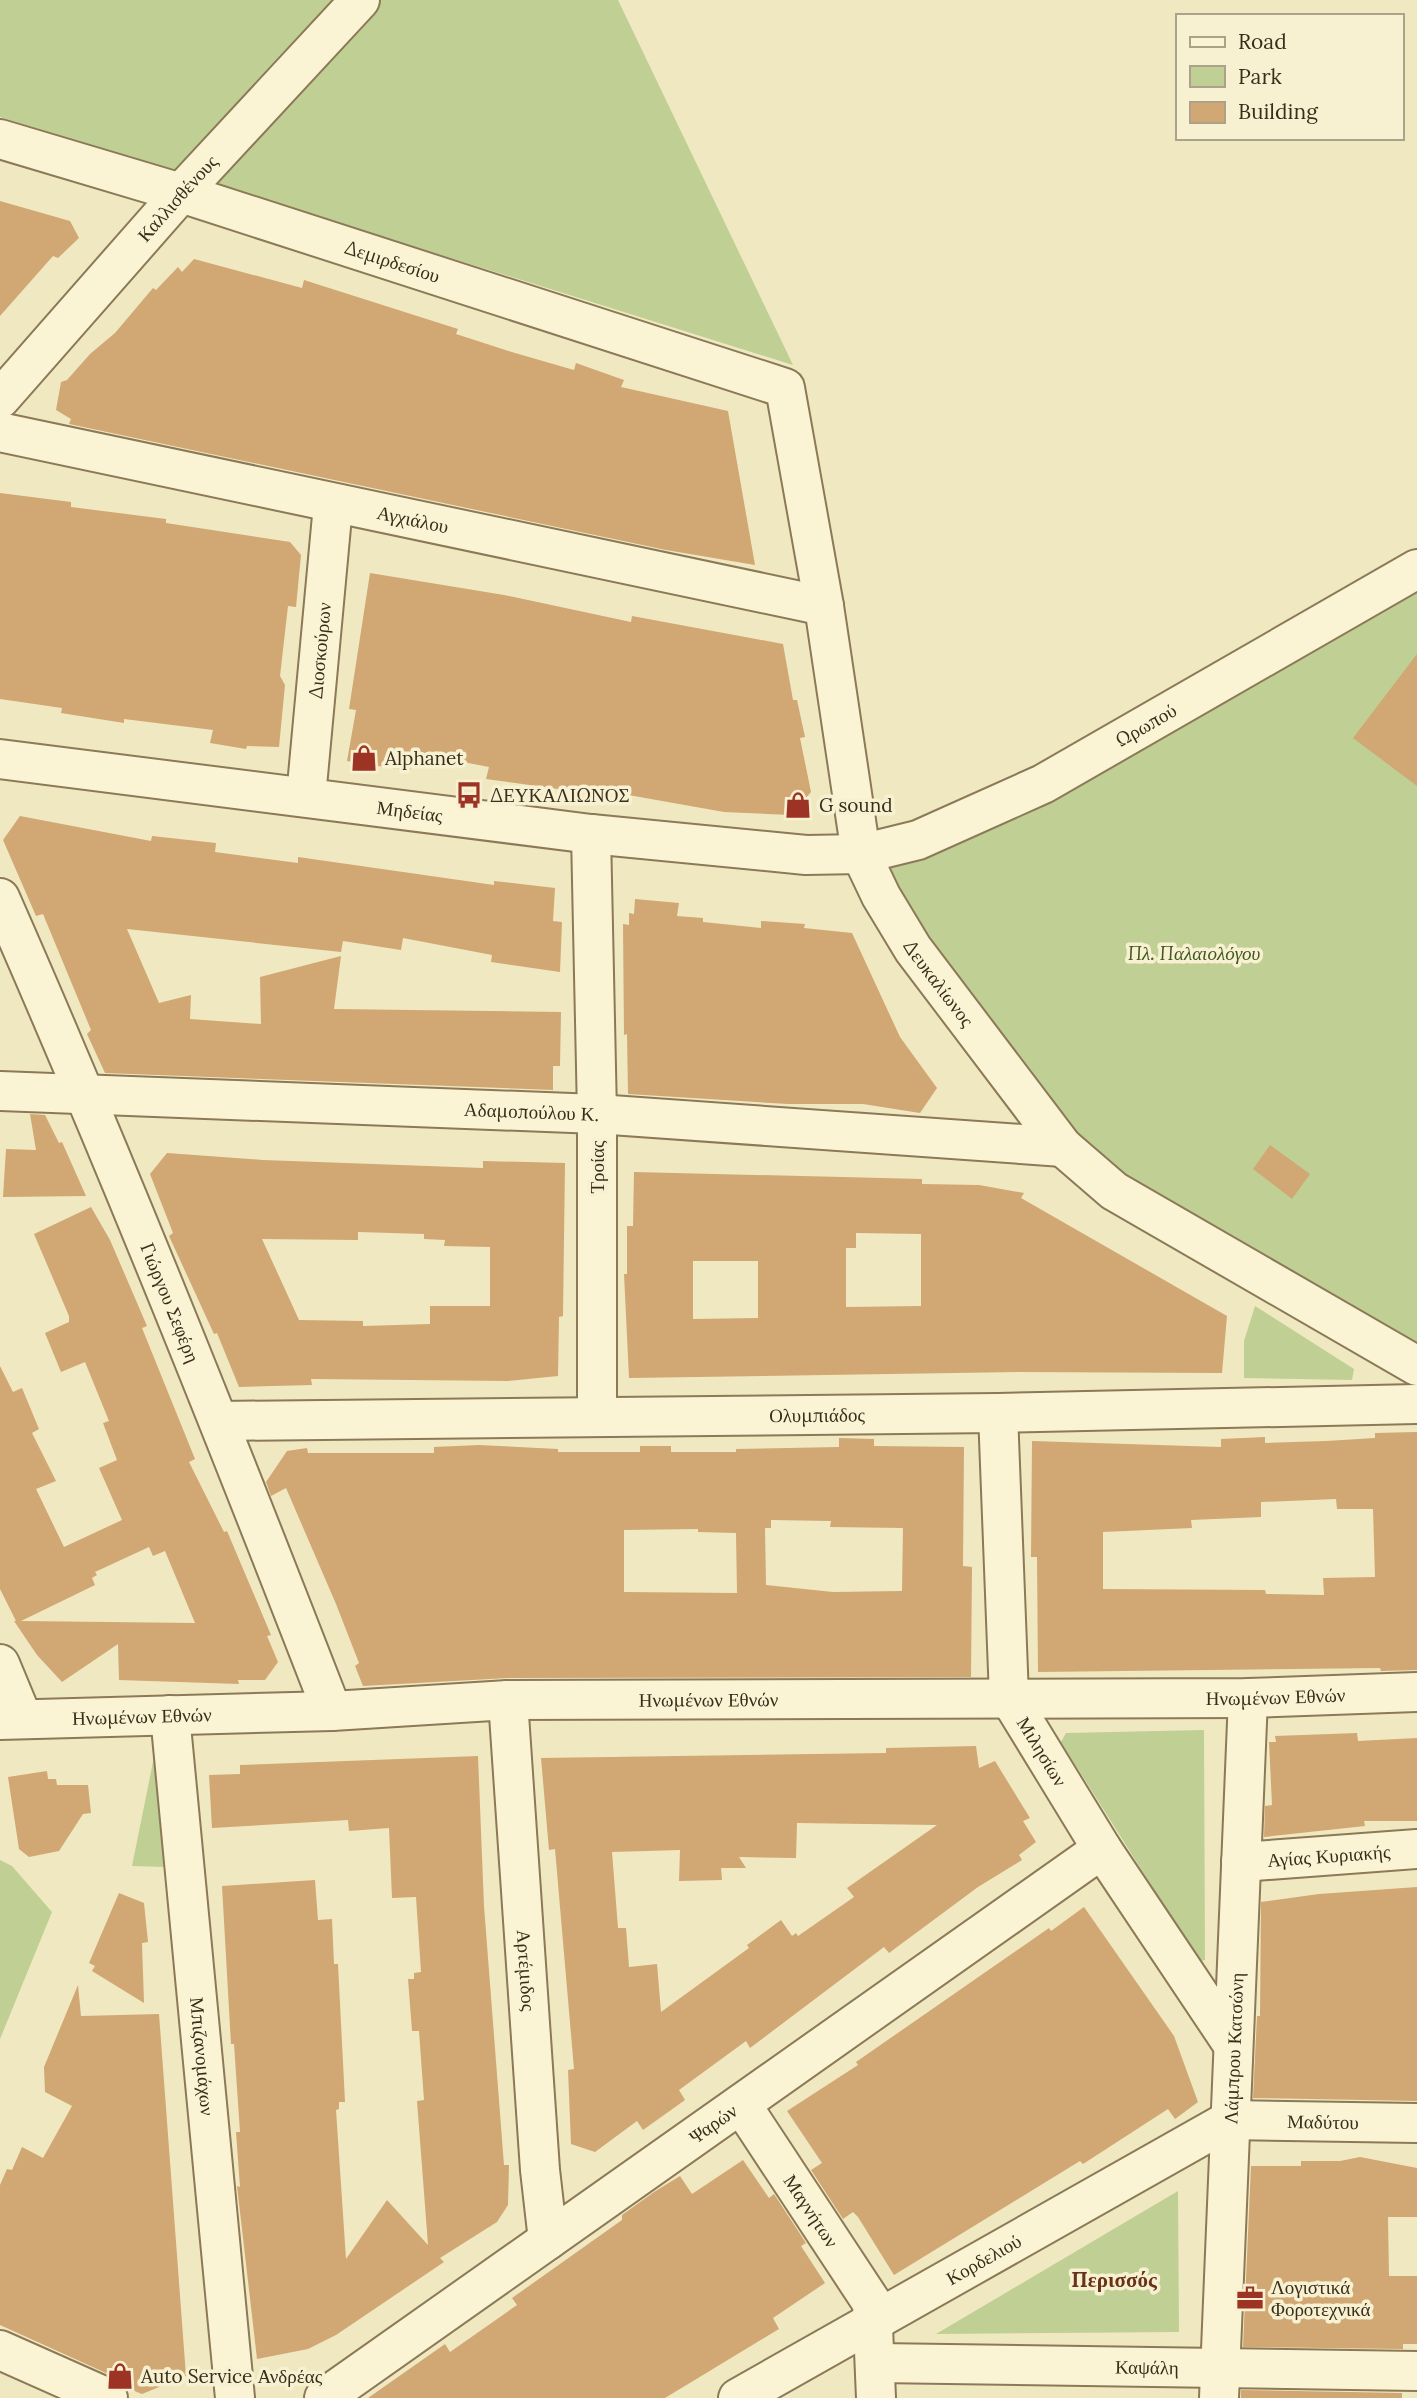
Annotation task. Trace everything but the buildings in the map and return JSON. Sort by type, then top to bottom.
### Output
[{"type":"street","name":"Καλλισθένους","points":[[0,399],[181,193],[360,0]]},
{"type":"street","name":"Δεμιρδεσίου","points":[[0,139],[181,193],[785,388]]},
{"type":"street","name":"Δευκαλίωνος","points":[[785,388],[824,606],[862,854],[881,896],[913,949],[1063,1147],[1114,1191],[1417,1366]]},
{"type":"street","name":"Αγχιάλου","points":[[0,432],[333,505],[824,606]]},
{"type":"street","name":"Διοσκούρων","points":[[306,797],[333,505]]},
{"type":"street","name":"Ωρωπού","points":[[862,854],[918,839],[1042,784],[1417,569]]},
{"type":"street","name":"Μηδείας","points":[[0,759],[591,834],[806,855],[862,854]]},
{"type":"street","name":"Τροίας","points":[[591,834],[597,1114],[597,1416]]},
{"type":"street","name":"Γιώργου Σεφέρη","points":[[0,898],[86,1093],[219,1421],[332,1711]]},
{"type":"street","name":"Αδαμοπούλου Κ.","points":[[0,1091],[597,1114],[1063,1147]]},
{"type":"street","name":"Ολυμπιάδος","points":[[219,1421],[998,1413],[1417,1404]]},
{"type":"street","name":"Μιλησίων","points":[[998,1413],[1009,1697],[1102,1849],[1233,2045]]},
{"type":"street","points":[[0,1664],[11,1719]]},
{"type":"street","name":"Ηνωμένων Εθνών","points":[[11,1719],[332,1711],[508,1700],[1248,1698],[1417,1692]]},
{"type":"street","name":"Λάμπρου Κατσώνη","points":[[1219,2383],[1248,1698]]},
{"type":"street","name":"Αρτέμιδος","points":[[508,1700],[540,2169],[548,2240]]},
{"type":"street","name":"Μπιζανομάχων","points":[[170,1715],[235,2398]]},
{"type":"street","name":"Ψαρών","points":[[324,2398],[1102,1849]]},
{"type":"street","name":"Αγίας Κυριακής","points":[[1241,1862],[1417,1849]]},
{"type":"street","name":"Μαγνήτων","points":[[741,2104],[872,2303],[875,2320],[876,2380]]},
{"type":"street","name":"Μαδύτου","points":[[1230,2120],[1417,2123]]},
{"type":"street","name":"Κορδελιού","points":[[738,2398],[1230,2120]]},
{"type":"street","points":[[0,2350],[108,2398]]},
{"type":"street","name":"Καψάλη","points":[[876,2380],[1219,2383],[1417,2371]]},
{"type":"green space","points":[[0,0],[618,0],[793,365],[0,117]]},
{"type":"green space","name":"Πλ. Παλαιολόγου","points":[[1417,569],[1417,1366],[1114,1191],[861,854],[918,840]]},
{"type":"green space","points":[[1255,1306],[1354,1369],[1352,1380],[1244,1378],[1244,1341]]},
{"type":"green space","points":[[1204,1730],[1205,1960],[1199,1961],[1061,1742],[1066,1733]]},
{"type":"green space","points":[[154,1757],[165,1867],[132,1866]]},
{"type":"green space","points":[[0,1860],[12,1866],[52,1912],[0,2039]]},
{"type":"green space","points":[[1178,2191],[1179,2332],[936,2334]]},
{"type":"place","name":"Alphanet","points":[[364,758]]},
{"type":"place","name":"ΔΕΥΚΑΛΙΩΝΟΣ","points":[[469,795]]},
{"type":"place","name":"G sound","points":[[798,805]]},
{"type":"place","name":"Λογιστικά Φοροτεχνικά","points":[[1250,2298]]},
{"type":"place","name":"Auto Service Ανδρέας","points":[[120,2376]]},
{"type":"district","name":"Περισσός","points":[[1114,2280]]}]
